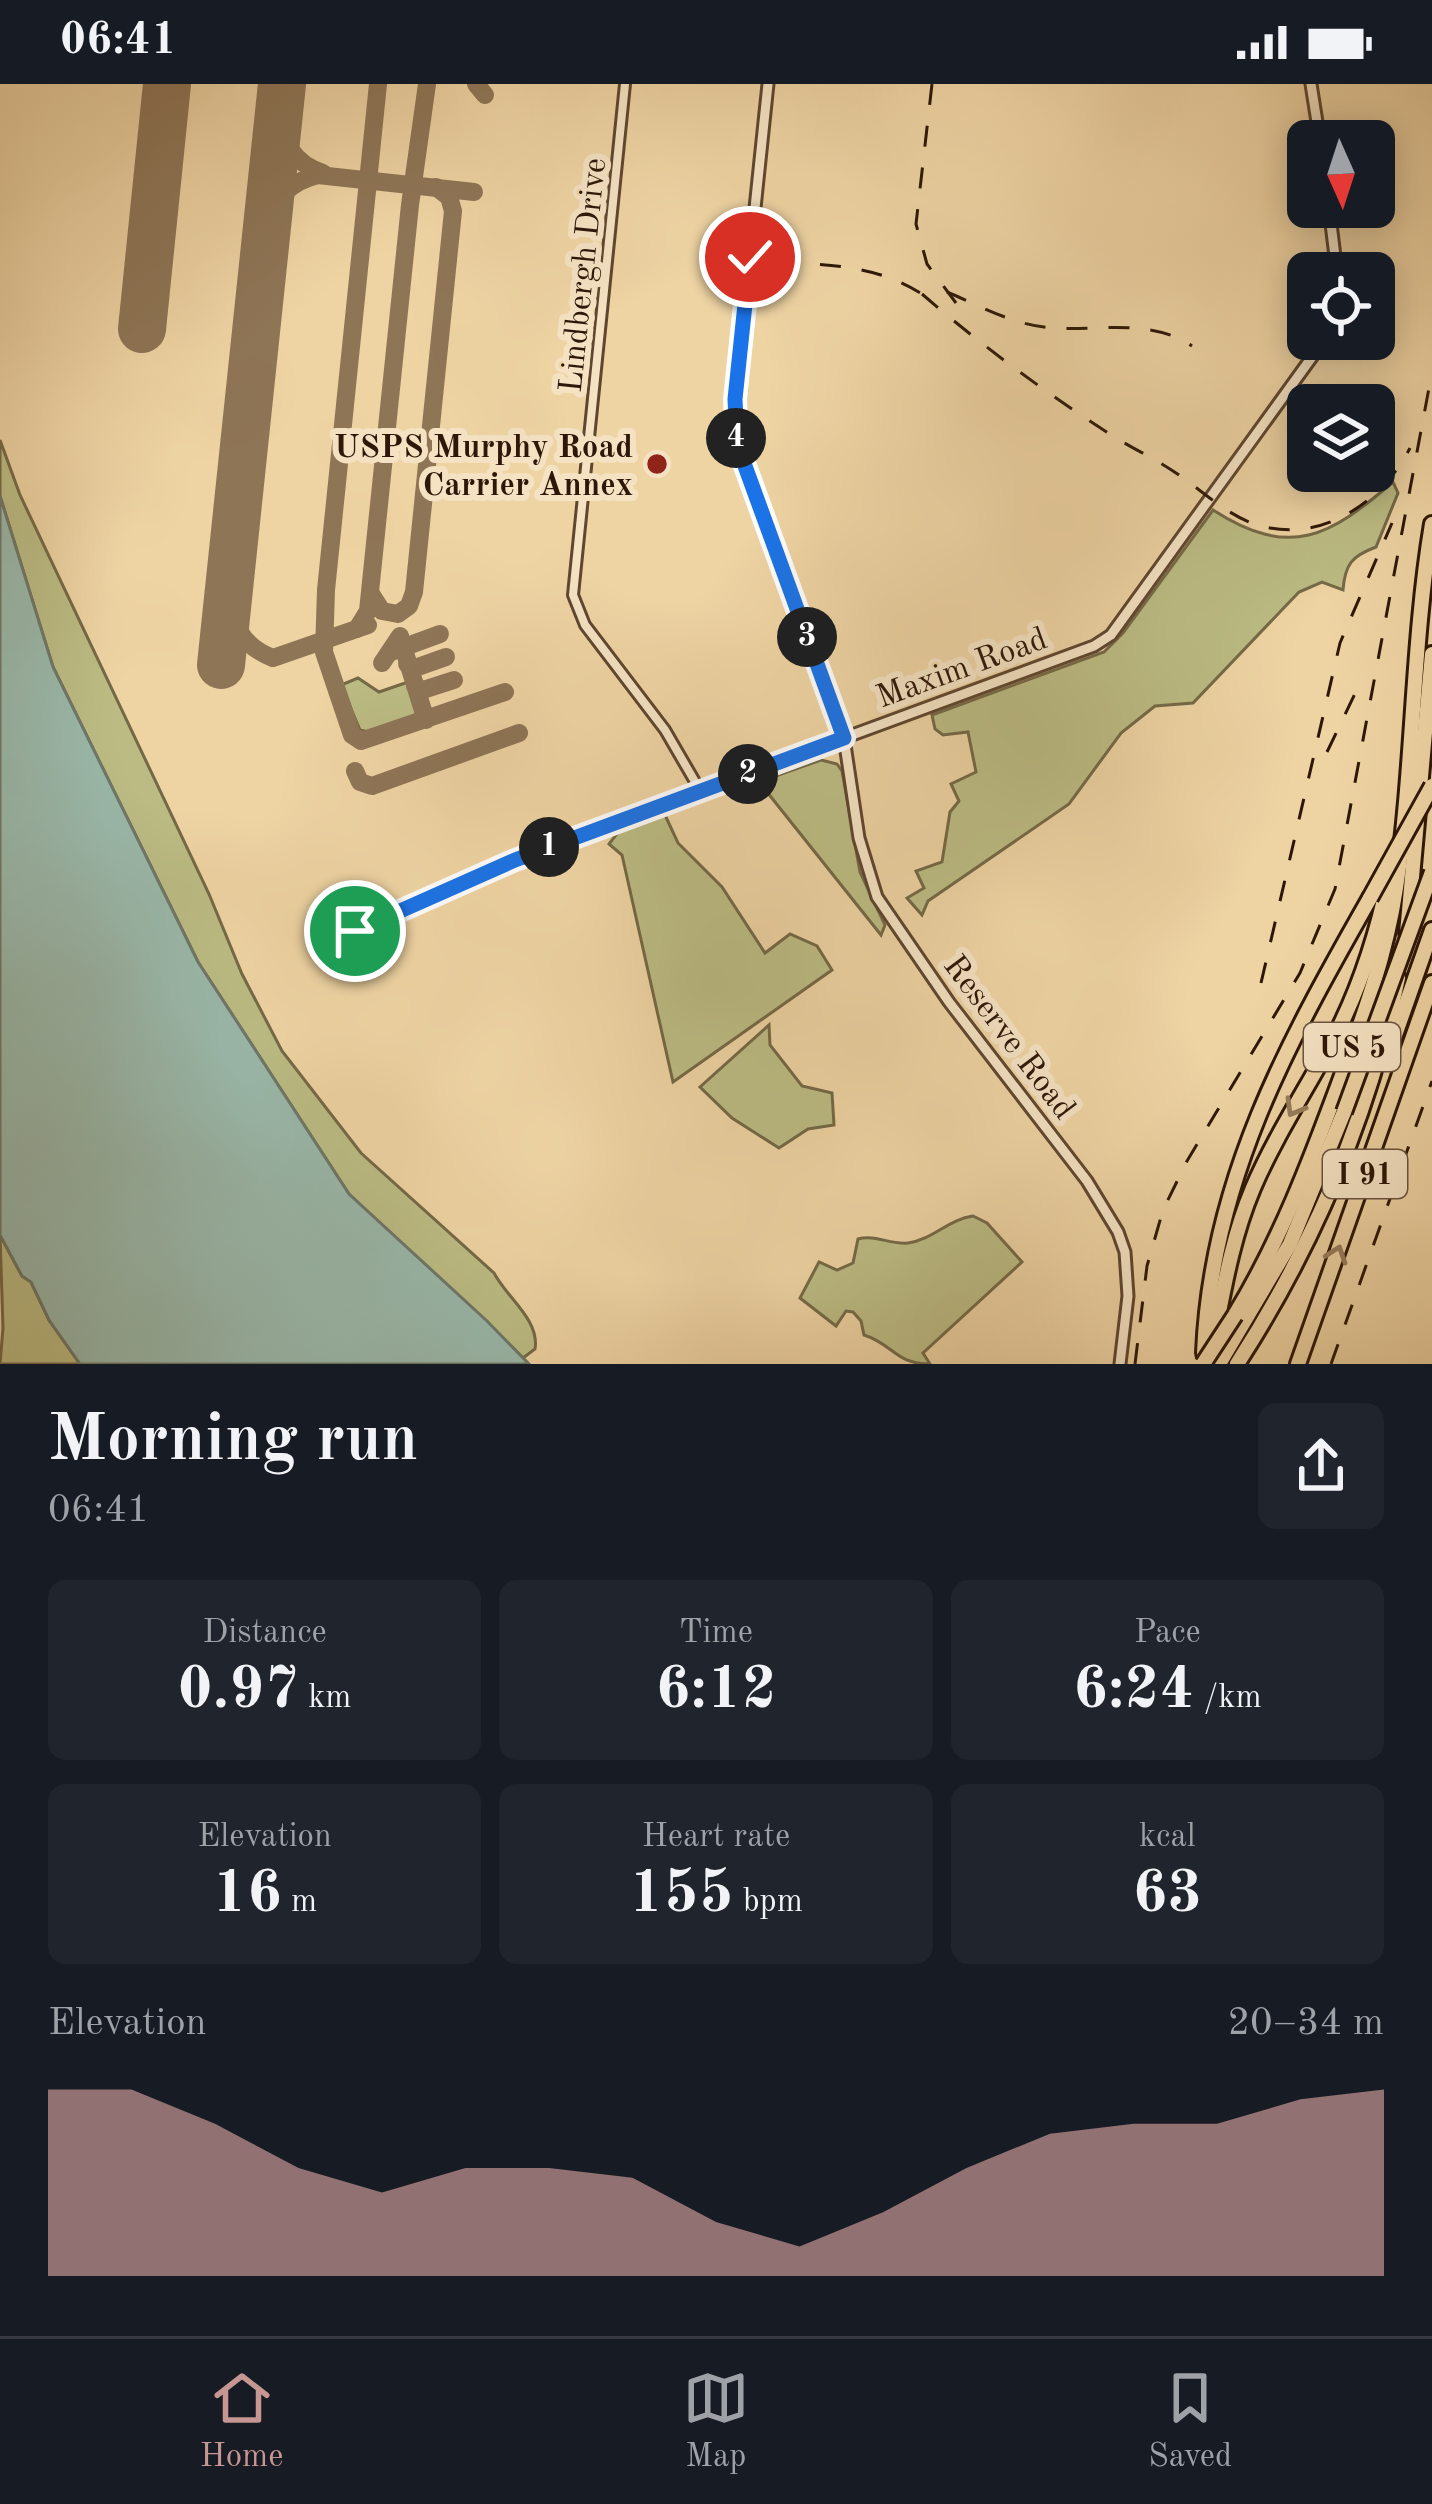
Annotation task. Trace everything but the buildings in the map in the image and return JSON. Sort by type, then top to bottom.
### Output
[{"type":"highway","name":"US 5","points":[[1204,1364],[1299,1190],[1373,989],[1396,889],[1432,524]]},
{"type":"highway","name":"US 5","points":[[1238,1363],[1301,1254],[1352,1138],[1395,993],[1413,888],[1432,654]]},
{"type":"highway","points":[[1204,1364],[1231,1251],[1253,1188],[1366,966],[1389,878],[1398,797],[1408,762]]},
{"type":"highway","points":[[1204,1364],[1205,1322],[1226,1209],[1255,1118],[1291,1040],[1432,786]]},
{"type":"highway","points":[[1219,1364],[1290,1244],[1432,872]]},
{"type":"highway","points":[[1301,1254],[1322,1226],[1345,1172],[1432,930]]},
{"type":"highway","name":"I 91","points":[[1298,1364],[1432,983]]},
{"type":"street","name":"Lindbergh Drive","points":[[625,84],[573,595],[585,625],[665,730],[701,792]]},
{"type":"street","name":"Reserve Road","points":[[768,84],[735,396],[735,431],[750,486],[844,738],[859,838],[878,897],[949,1002],[1087,1181],[1118,1232],[1125,1252],[1128,1296],[1120,1364]]},
{"type":"street","points":[[1311,84],[1317,120]]},
{"type":"street","name":"Maxim Road","points":[[355,931],[515,860],[1094,646],[1111,634],[1310,360]]},
{"type":"green space","points":[[0,440],[20,495],[282,1051],[361,1153],[494,1273],[533,1328],[535,1349],[523,1358],[349,1194],[198,962],[53,667],[0,496]]},
{"type":"green space","points":[[1395,486],[1398,493],[1376,547],[1351,562],[1343,590],[1322,582],[1299,592],[1193,703],[1155,706],[1121,733],[1069,804],[928,901],[922,915],[907,898],[924,888],[916,871],[942,862],[950,812],[959,801],[951,784],[976,772],[968,732],[943,735],[935,729],[932,715],[1104,652],[1213,510],[1265,534],[1288,537],[1309,535],[1349,516],[1380,492],[1395,492]]},
{"type":"green space","points":[[358,678],[379,692],[411,681],[420,713],[373,733],[360,730],[341,685]]},
{"type":"green space","points":[[821,760],[837,764],[842,771],[860,872],[885,925],[881,935],[759,782]]},
{"type":"green space","points":[[665,815],[678,843],[722,887],[765,953],[790,934],[817,946],[832,970],[673,1082],[622,855],[609,844],[619,831]]},
{"type":"green space","points":[[769,1025],[770,1045],[802,1086],[832,1093],[834,1125],[808,1129],[779,1148],[732,1118],[700,1087]]},
{"type":"green space","points":[[973,1216],[987,1223],[1022,1262],[923,1353],[930,1364],[909,1361],[864,1335],[853,1312],[846,1311],[836,1326],[800,1298],[819,1262],[837,1270],[853,1263],[858,1239],[908,1243]]},
{"type":"green space","points":[[0,1235],[49,1320],[80,1364],[0,1364]]},
{"type":"shaded area","points":[[0,496],[53,667],[198,962],[349,1194],[529,1364],[80,1364],[49,1320],[31,1282],[22,1276],[0,1235]]},
{"type":"taxiway","points":[[378,84],[326,590],[324,652],[352,735],[361,741],[505,692]]},
{"type":"taxiway","points":[[357,629],[368,611],[427,84]]},
{"type":"taxiway","points":[[476,84],[485,95]]},
{"type":"taxiway","points":[[279,111],[291,150],[323,173]]},
{"type":"taxiway","points":[[267,225],[285,192],[318,175],[474,192]]},
{"type":"taxiway","points":[[371,594],[382,611],[398,614],[409,606],[414,592],[453,211],[449,197],[436,187]]},
{"type":"taxiway","points":[[229,593],[240,633],[273,658],[368,625]]},
{"type":"taxiway","points":[[391,652],[440,634]]},
{"type":"taxiway","points":[[382,663],[400,636]]},
{"type":"taxiway","points":[[400,637],[426,720]]},
{"type":"taxiway","points":[[407,664],[415,668],[446,657]]},
{"type":"taxiway","points":[[415,686],[423,690],[454,680]]},
{"type":"taxiway","points":[[355,771],[360,782],[372,786],[519,733]]},
{"type":"runway","points":[[142,329],[167,84]]},
{"type":"runway","points":[[221,665],[282,84]]},
{"type":"railway","points":[[932,84],[916,224],[927,264],[962,311]]},
{"type":"railway","points":[[778,262],[880,275],[937,304]]},
{"type":"railway","points":[[947,292],[1031,325],[1139,328],[1192,346]]},
{"type":"railway","points":[[922,294],[1064,403],[1257,525],[1292,530],[1333,521],[1370,499],[1410,448]]},
{"type":"railway","points":[[1135,1364],[1147,1266],[1163,1210],[1187,1161],[1300,973],[1335,889],[1432,372]]},
{"type":"railway","points":[[1261,983],[1340,643],[1392,523]]},
{"type":"railway","points":[[1327,752],[1363,677]]},
{"type":"railway","points":[[1331,1364],[1432,1081]]},
{"type":"place","name":"USPS Murphy Road Carrier Annex","points":[[657,464]]},
{"type":"route","points":[[355,931],[515,860],[844,738],[737,444],[735,399],[750,257]]}]
